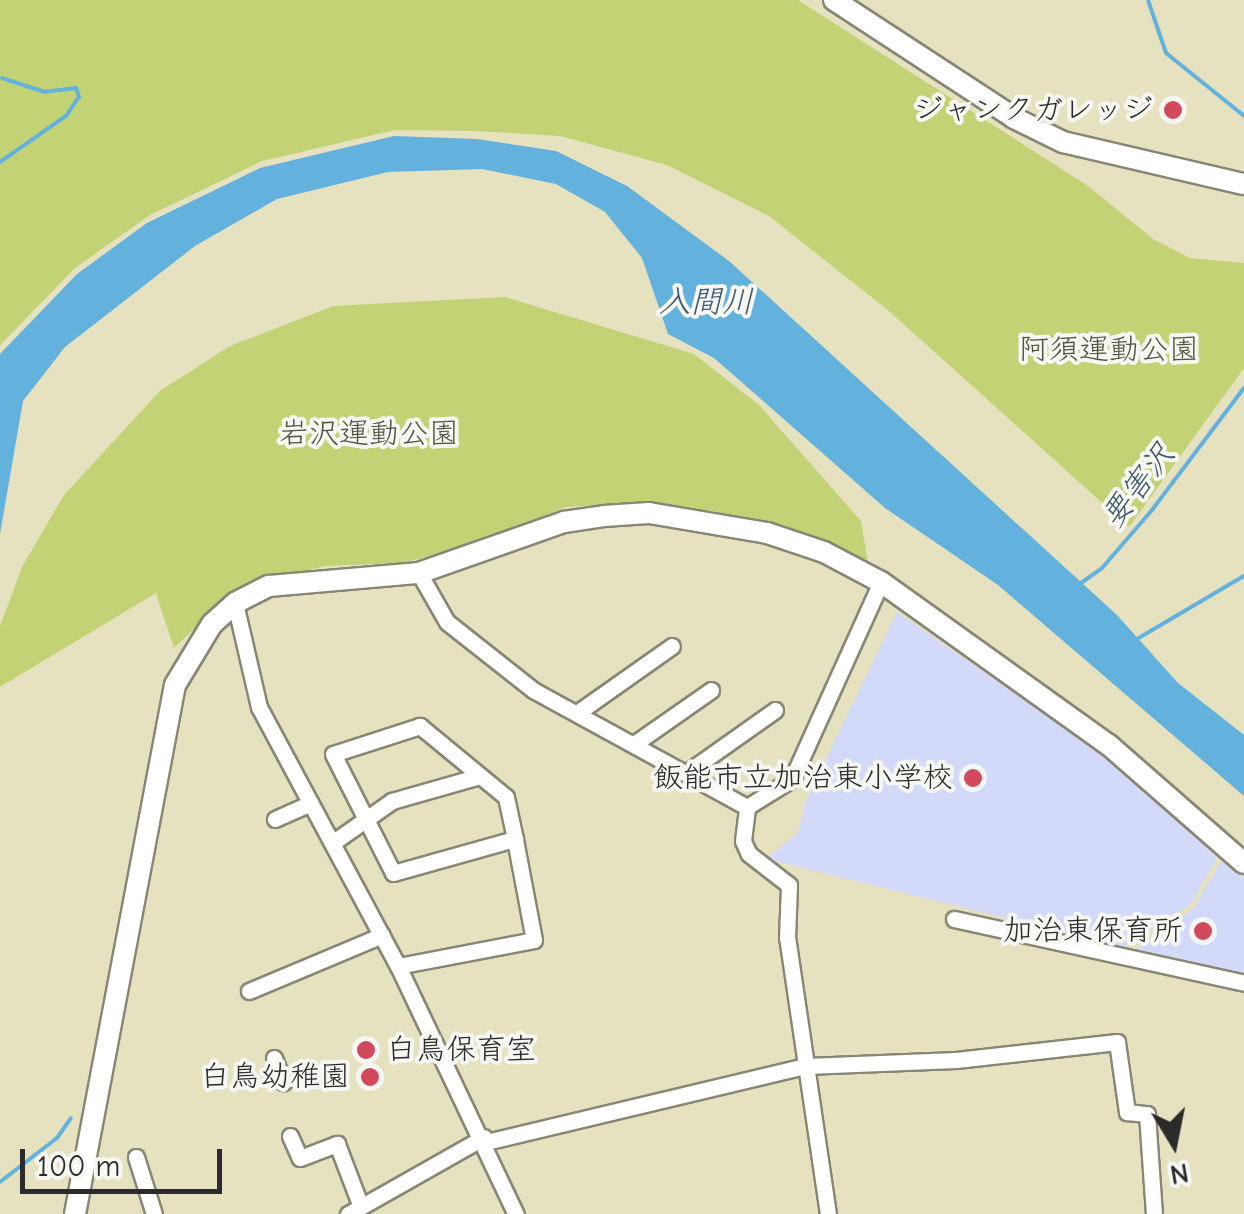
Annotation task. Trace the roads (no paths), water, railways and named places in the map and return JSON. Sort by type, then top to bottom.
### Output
[{"type":"street","points":[[834,0],[1014,118],[1063,142],[1244,184]]},
{"type":"street","points":[[75,1214],[166,717],[189,657],[235,602],[302,580],[377,581],[419,573],[564,522],[650,513],[740,526],[796,542],[881,582],[1109,745],[1244,862]]},
{"type":"street","points":[[419,573],[447,622],[534,690],[747,808]]},
{"type":"street","points":[[747,808],[792,779],[881,582]]},
{"type":"street","points":[[235,602],[259,707],[335,841],[485,1139],[516,1214]]},
{"type":"street","points":[[577,713],[672,646]]},
{"type":"street","points":[[634,744],[711,690]]},
{"type":"street","points":[[686,773],[775,710]]},
{"type":"street","points":[[398,966],[534,940],[515,839],[506,797],[420,726],[333,754],[393,873],[515,839]]},
{"type":"street","points":[[335,841],[392,802],[480,776]]},
{"type":"street","points":[[274,819],[311,802]]},
{"type":"street","points":[[747,808],[749,854],[789,885],[787,938],[828,1214]]},
{"type":"street","points":[[954,919],[1244,983]]},
{"type":"street","points":[[250,991],[382,935]]},
{"type":"street","points":[[290,1136],[300,1158],[337,1144],[354,1210],[485,1139],[806,1066],[956,1060],[1118,1042],[1127,1112],[1146,1114],[1154,1214]]},
{"type":"street","points":[[274,1058],[283,1082]]},
{"type":"street","points":[[136,1157],[154,1214]]},
{"type":"water","name":"入間川","points":[[394,136],[477,139],[556,151],[627,186],[729,261],[1117,615],[1178,683],[1244,735],[1244,796],[998,585],[885,508],[714,358],[668,334],[642,258],[605,212],[556,184],[482,169],[388,172],[277,199],[195,246],[65,347],[23,401],[0,534],[0,354],[77,274],[147,223],[260,168]]},
{"type":"waterway","name":"要害沢","points":[[1148,0],[1166,53],[1244,116]]},
{"type":"waterway","points":[[0,162],[66,116],[79,97],[76,88],[45,92],[2,78]]},
{"type":"waterway","name":"要害沢","points":[[1078,585],[1102,568],[1152,510],[1244,388]]},
{"type":"waterway","points":[[1137,639],[1244,576]]},
{"type":"waterway","points":[[0,1182],[57,1138],[71,1118]]},
{"type":"place","name":"ジャンクガレッジ","points":[[1173,110]]},
{"type":"place","name":"飯能市立加治東小学校","points":[[973,778]]},
{"type":"place","name":"加治東保育所","points":[[1203,931]]},
{"type":"place","name":"白鳥保育室","points":[[366,1050]]},
{"type":"place","name":"白鳥幼稚園","points":[[370,1077]]},
{"type":"park label","name":"阿須運動公園","points":[[1109,350]]},
{"type":"park label","name":"岩沢運動公園","points":[[369,434]]}]
